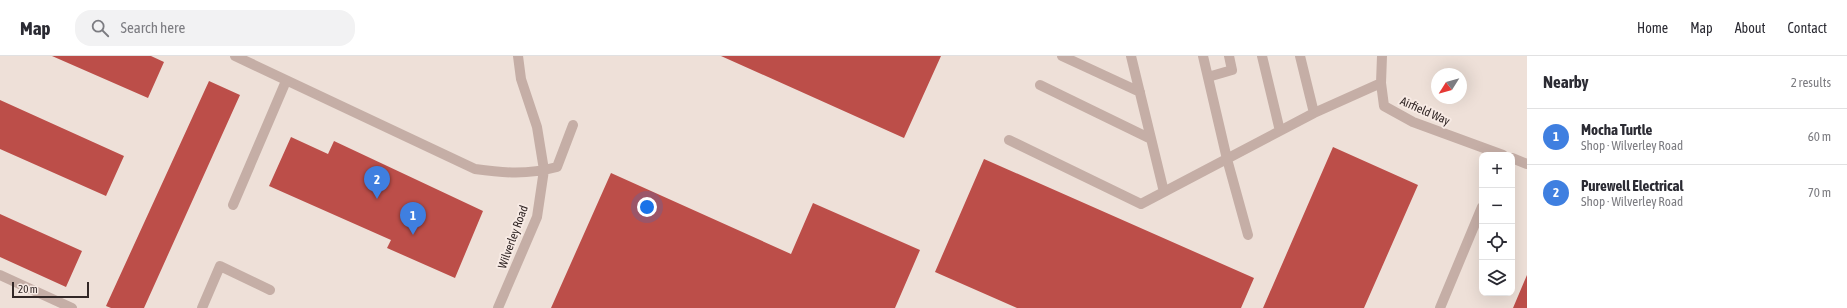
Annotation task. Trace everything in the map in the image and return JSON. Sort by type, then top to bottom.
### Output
[{"type":"street","name":"Wilverley Road","points":[[498,308],[537,217],[544,170],[537,127],[521,79],[518,56]]},
{"type":"street","points":[[1062,56],[1140,92]]},
{"type":"street","points":[[1131,56],[1164,192]]},
{"type":"street","points":[[1203,56],[1227,159],[1248,235]]},
{"type":"street","points":[[1208,77],[1232,70],[1229,56]]},
{"type":"street","points":[[1262,56],[1280,131]]},
{"type":"street","points":[[1300,56],[1314,113]]},
{"type":"street","name":"Airfield Way","points":[[1382,56],[1381,83],[1384,106],[1413,122],[1495,152]]},
{"type":"street","points":[[239,57],[286,81],[475,169],[506,174],[544,170],[557,167],[573,125]]},
{"type":"street","points":[[233,205],[286,81]]},
{"type":"street","points":[[1009,140],[1141,204],[1314,113],[1381,83]]},
{"type":"street","points":[[1040,85],[1151,139]]},
{"type":"street","points":[[1515,159],[1527,164]]},
{"type":"street","points":[[1440,308],[1479,215]]},
{"type":"street","points":[[202,308],[220,266],[270,290]]},
{"type":"street","points":[[0,275],[72,308]]},
{"type":"building","points":[[52,56],[151,56],[164,62],[148,98]]},
{"type":"building","points":[[721,56],[941,56],[904,138]]},
{"type":"building","points":[[209,81],[240,95],[144,308],[111,308],[106,306]]},
{"type":"building","points":[[0,100],[124,156],[106,196],[0,149]]},
{"type":"building","points":[[291,137],[328,154],[334,141],[483,211],[455,278],[387,248],[391,240],[269,186]]},
{"type":"building","points":[[1333,147],[1418,185],[1364,308],[1263,308]]},
{"type":"building","points":[[984,159],[1254,278],[1241,308],[1017,308],[935,272]]},
{"type":"building","points":[[611,173],[791,254],[813,203],[920,250],[895,308],[551,308]]},
{"type":"building","points":[[0,214],[82,251],[66,287],[0,257]]},
{"type":"building","points":[[1527,275],[1527,308],[1513,308]]},
{"type":"place","name":"Purewell Electrical","points":[[377,199]]},
{"type":"place","name":"Mocha Turtle","points":[[413,235]]}]
